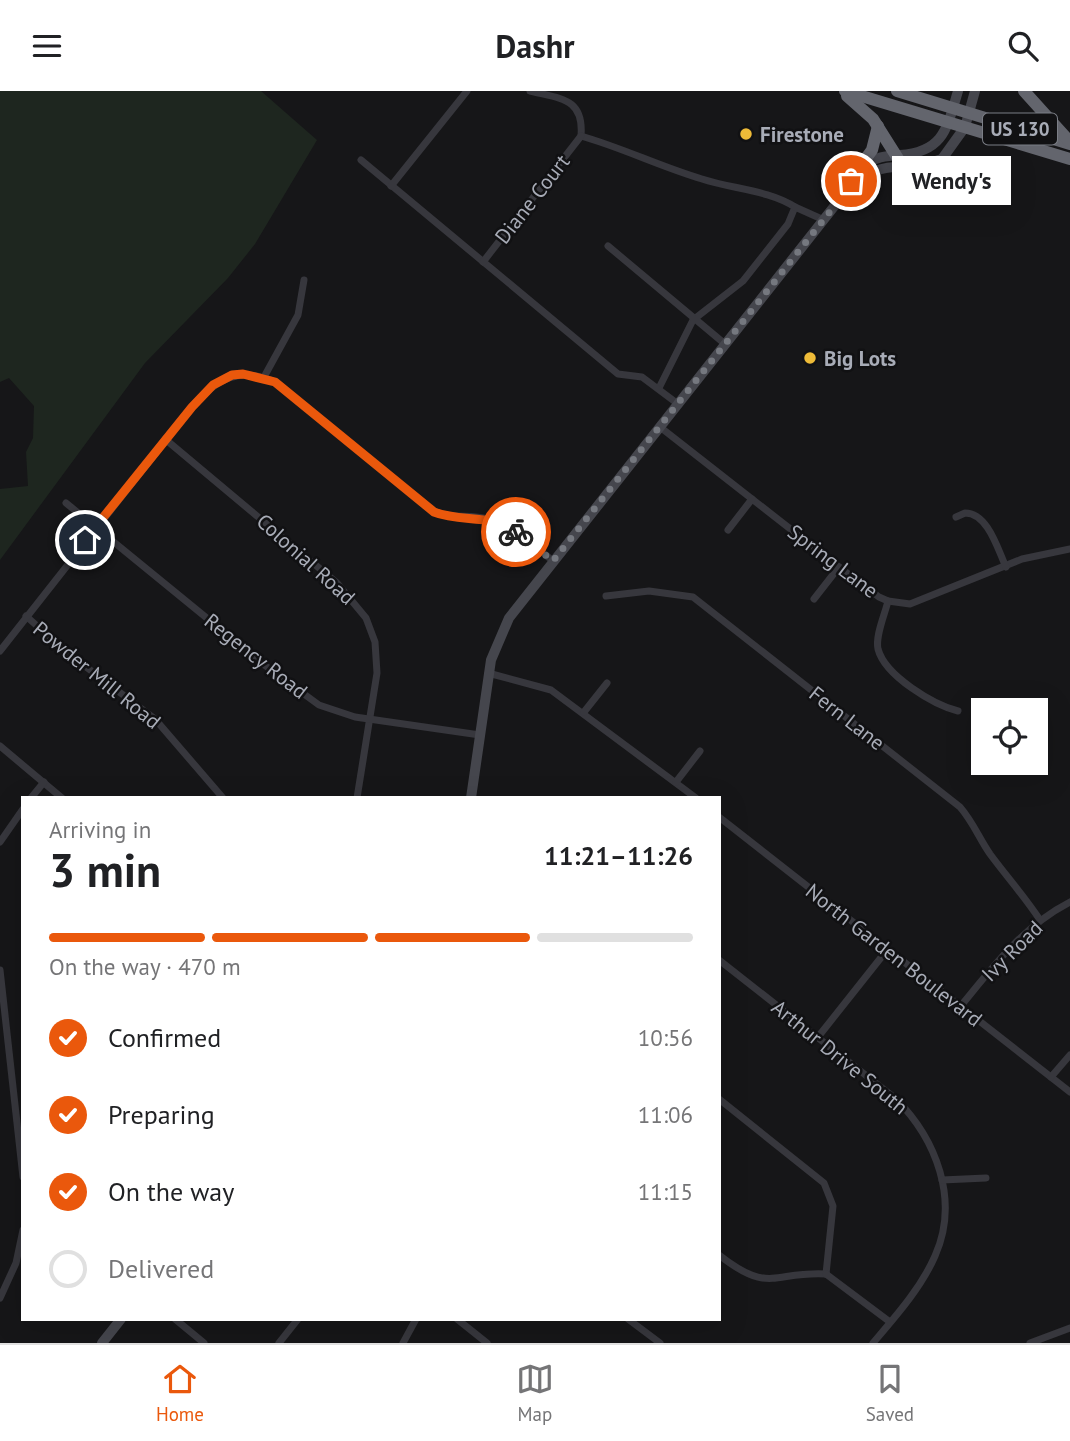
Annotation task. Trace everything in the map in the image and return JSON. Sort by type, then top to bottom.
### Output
[{"type":"highway","points":[[837,91],[864,109],[899,160]]},
{"type":"highway","name":"US 130","points":[[845,91],[1070,159]]},
{"type":"highway","name":"US 130","points":[[897,91],[1070,143]]},
{"type":"highway","points":[[1024,91],[1070,143]]},
{"type":"highway","points":[[859,168],[872,150],[878,126]]},
{"type":"street","points":[[391,186],[467,91]]},
{"type":"street","points":[[530,91],[574,104],[581,114],[581,136],[623,148],[676,171],[778,199],[824,220]]},
{"type":"street","points":[[840,199],[872,171],[926,152],[941,139],[949,123],[958,91]]},
{"type":"street","points":[[473,796],[488,673],[501,631],[553,561],[824,220],[859,168],[877,156],[899,160],[942,159],[965,127],[975,91]]},
{"type":"street","name":"Diane Court","points":[[483,262],[581,136]]},
{"type":"street","points":[[361,160],[618,373],[642,377],[678,404]]},
{"type":"street","points":[[659,389],[693,320],[743,281],[789,224],[795,207]]},
{"type":"street","points":[[608,246],[693,320],[725,344]]},
{"type":"street","points":[[264,377],[298,315],[304,280]]},
{"type":"street","points":[[0,651],[198,399],[222,379],[243,374],[264,377],[284,388],[425,506],[443,516],[483,518],[501,522],[553,561]]},
{"type":"street","name":"Spring Lane","points":[[660,427],[839,567],[888,601],[910,604],[1022,559],[1070,549]]},
{"type":"street","name":"Colonial Road","points":[[165,439],[337,583],[362,611],[370,626],[377,658],[357,796]]},
{"type":"street","points":[[728,530],[752,499]]},
{"type":"street","name":"Regency Road","points":[[66,503],[308,698],[330,710],[369,719],[480,735]]},
{"type":"street","points":[[956,517],[971,513],[982,522],[1006,567]]},
{"type":"street","points":[[814,599],[839,567]]},
{"type":"street","name":"Fern Lane","points":[[606,596],[649,591],[693,597],[960,807],[974,823],[990,854],[1021,891],[1040,921]]},
{"type":"street","points":[[888,601],[877,646],[882,660],[891,671],[938,706],[958,711]]},
{"type":"street","name":"Powder Mill Road","points":[[26,617],[155,719],[221,796]]},
{"type":"street","points":[[488,673],[540,685],[584,712],[693,796]]},
{"type":"street","points":[[584,712],[607,683]]},
{"type":"street","points":[[0,747],[60,796]]},
{"type":"street","points":[[676,782],[700,751]]},
{"type":"street","points":[[33,796],[44,782]]},
{"type":"street","points":[[0,842],[21,812]]},
{"type":"street","name":"North Garden Boulevard","points":[[721,819],[1070,1092]]},
{"type":"street","name":"Ivy Road","points":[[960,1007],[1007,950],[1040,921],[1070,902]]},
{"type":"street","points":[[818,1037],[887,950]]},
{"type":"street","name":"Arthur Drive South","points":[[721,962],[913,1114],[934,1152],[942,1180],[944,1223],[937,1253],[916,1290],[873,1343]]},
{"type":"street","points":[[0,970],[21,1159]]},
{"type":"street","points":[[1051,1077],[1070,1055]]},
{"type":"street","points":[[721,1101],[824,1183],[832,1206],[826,1274]]},
{"type":"street","points":[[942,1180],[986,1178]]},
{"type":"street","points":[[0,1298],[16,1263],[21,1239]]},
{"type":"street","points":[[721,1256],[751,1277],[771,1279],[826,1274],[890,1322]]},
{"type":"street","points":[[102,1343],[119,1321]]},
{"type":"street","points":[[178,1321],[205,1343]]},
{"type":"street","points":[[279,1343],[296,1321]]},
{"type":"street","points":[[403,1343],[415,1321]]},
{"type":"street","points":[[460,1321],[487,1343]]},
{"type":"street","points":[[631,1321],[660,1343]]},
{"type":"street","points":[[1030,1343],[1070,1328]]},
{"type":"shaded area","points":[[0,91],[261,91],[317,140],[255,244],[228,278],[145,363],[0,560],[0,489],[28,486],[26,452],[33,438],[34,406],[9,378],[0,382]]},
{"type":"way so far","points":[[516,532],[553,561],[840,199],[851,181]]},
{"type":"place","name":"Firestone","points":[[746,134]]},
{"type":"place","name":"Wendy's","points":[[851,181]]},
{"type":"place","name":"Big Lots","points":[[810,358]]},
{"type":"route","points":[[85,540],[198,399],[222,379],[243,374],[254,374],[275,382],[434,512],[453,518],[492,519],[516,532]]}]
